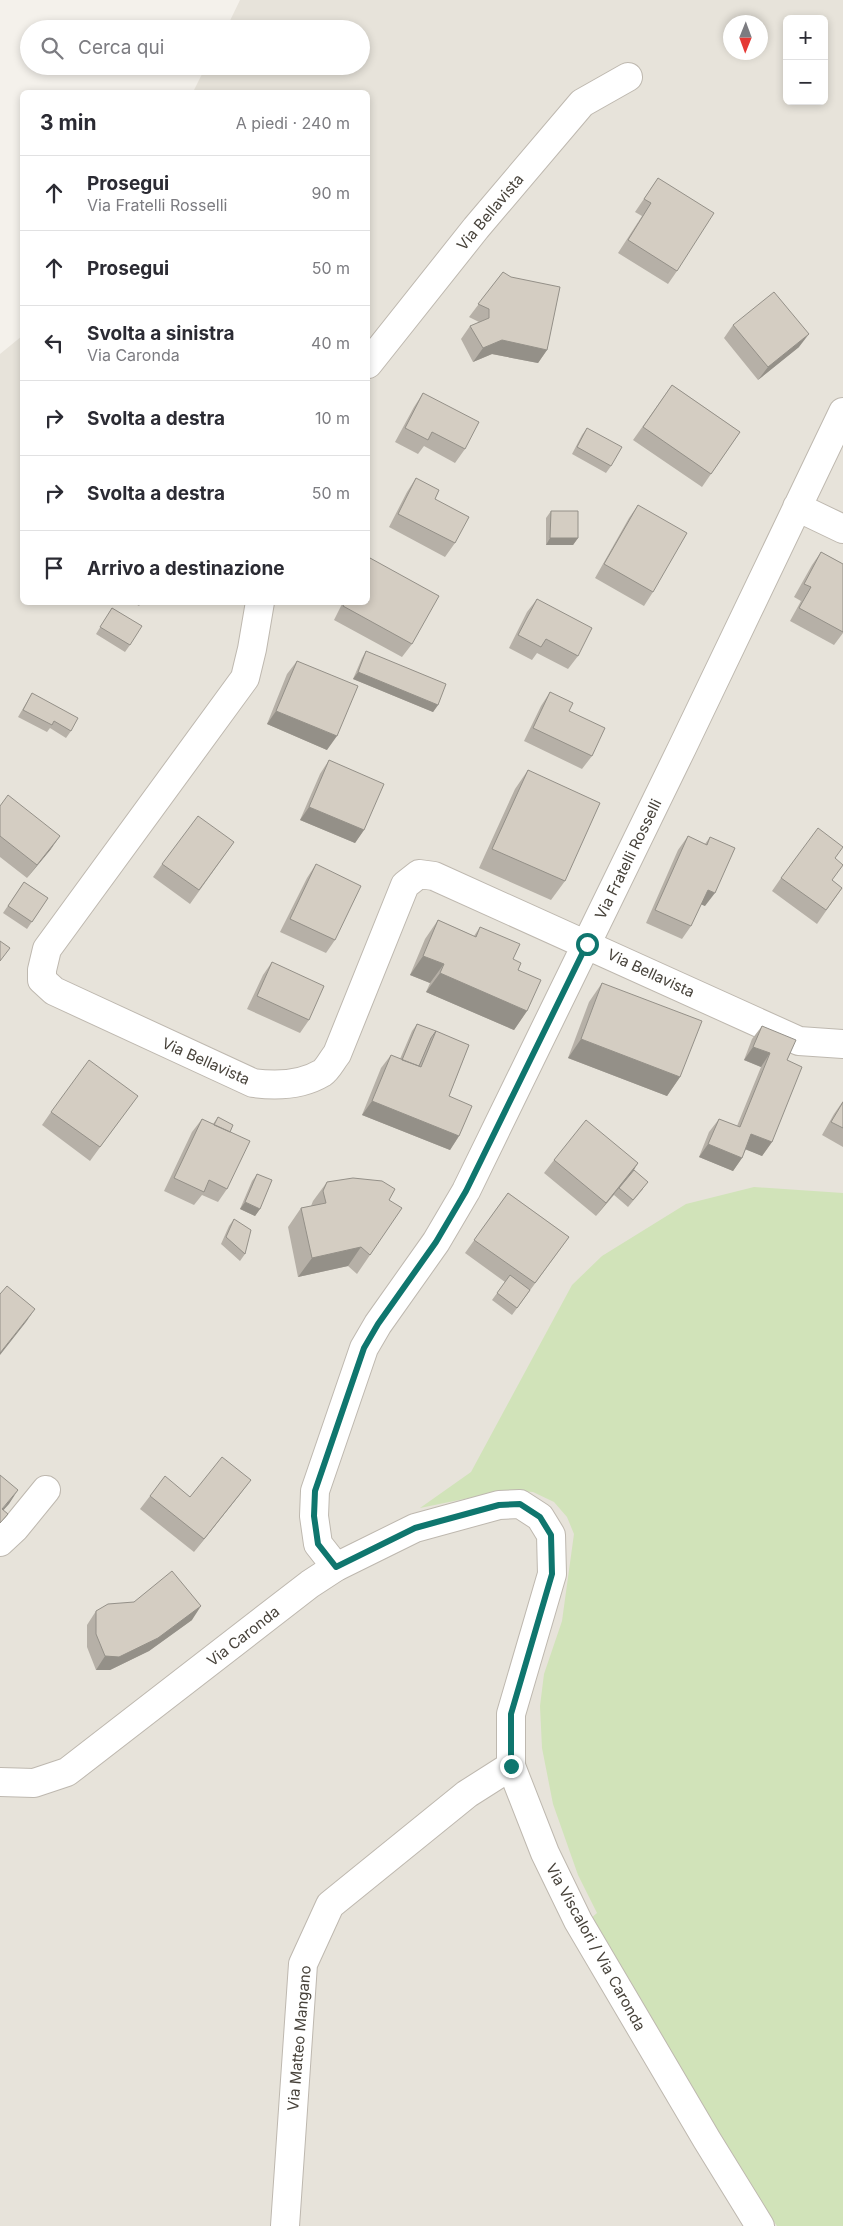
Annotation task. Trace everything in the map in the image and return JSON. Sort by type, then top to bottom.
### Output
[{"type":"street","name":"Via Bellavista","points":[[370,361],[476,228],[582,104],[628,77]]},
{"type":"street","name":"Via Fratelli Rosselli","points":[[336,1567],[318,1544],[314,1516],[315,1491],[364,1348],[378,1324],[436,1242],[466,1191],[843,412]]},
{"type":"street","points":[[797,507],[843,529]]},
{"type":"street","name":"Via Bellavista","points":[[259,605],[252,649],[244,678],[47,949],[42,970],[42,980],[54,991],[253,1083],[274,1086],[296,1082],[323,1072],[337,1054],[405,885],[419,874],[434,876],[799,1041],[843,1044]]},
{"type":"street","points":[[0,1542],[15,1528],[46,1490]]},
{"type":"street","name":"Via Viscalori / Via Caronda","points":[[499,1505],[520,1504],[540,1517],[551,1535],[552,1550],[552,1574],[511,1714],[511,1766],[545,1853],[578,1921],[760,2226]]},
{"type":"street","name":"Via Caronda","points":[[0,1782],[34,1783],[67,1772],[302,1590],[336,1567],[415,1528],[499,1505]]},
{"type":"street","name":"Via Matteo Mangano","points":[[285,2226],[303,1964],[330,1905],[467,1794],[511,1766]]},
{"type":"shaded area","points":[[240,0],[843,0],[843,2226],[0,2226],[0,354],[20,338],[20,605],[370,605],[370,90],[194,90],[202,75],[370,75],[370,20],[230,20]]},
{"type":"green space","points":[[754,1187],[843,1193],[843,2226],[777,2226],[757,2197],[589,1920],[597,1913],[578,1875],[553,1804],[542,1748],[540,1706],[544,1674],[562,1621],[574,1534],[567,1517],[554,1502],[533,1492],[508,1490],[420,1508],[471,1472],[572,1285],[602,1256],[686,1204]]},
{"type":"building","points":[[658,178],[714,213],[677,271],[628,240],[651,203],[644,199]]},
{"type":"building","points":[[503,272],[511,277],[560,287],[547,350],[502,340],[483,348],[470,326],[489,318],[489,309],[478,304]]},
{"type":"building","points":[[774,292],[809,334],[768,367],[733,325]]},
{"type":"building","points":[[672,385],[740,432],[711,474],[643,427]]},
{"type":"building","points":[[423,393],[479,422],[465,449],[432,432],[428,440],[405,428]]},
{"type":"building","points":[[587,428],[622,447],[611,466],[577,447]]},
{"type":"building","points":[[416,478],[439,490],[435,499],[469,517],[455,543],[398,514]]},
{"type":"building","points":[[638,505],[687,533],[653,592],[604,564]]},
{"type":"building","points":[[551,511],[578,511],[578,538],[550,538]]},
{"type":"building","points":[[821,552],[843,564],[843,632],[799,608],[811,587],[804,584]]},
{"type":"building","points":[[370,558],[439,596],[412,644],[343,606],[370,605]]},
{"type":"building","points":[[537,599],[592,628],[578,656],[546,639],[541,647],[518,635]]},
{"type":"building","points":[[112,608],[142,626],[130,645],[100,627]]},
{"type":"building","points":[[366,651],[446,684],[438,705],[358,672]]},
{"type":"building","points":[[297,661],[358,686],[337,736],[276,711]]},
{"type":"building","points":[[550,692],[573,703],[569,711],[605,728],[592,756],[533,728]]},
{"type":"building","points":[[32,693],[78,718],[71,731],[54,721],[52,725],[23,710]]},
{"type":"building","points":[[329,760],[384,784],[364,830],[309,807]]},
{"type":"building","points":[[528,770],[600,803],[565,881],[492,849]]},
{"type":"building","points":[[8,795],[60,836],[37,865],[0,836],[0,806]]},
{"type":"building","points":[[198,816],[234,842],[199,890],[162,864]]},
{"type":"building","points":[[818,828],[843,847],[835,858],[843,865],[832,880],[842,888],[826,910],[781,878]]},
{"type":"building","points":[[688,836],[707,845],[710,837],[735,848],[715,893],[708,890],[691,926],[655,910]]},
{"type":"building","points":[[316,864],[361,886],[335,940],[290,919]]},
{"type":"building","points":[[24,882],[48,898],[32,922],[8,906]]},
{"type":"building","points":[[438,920],[476,937],[480,927],[520,944],[513,959],[521,963],[518,970],[541,980],[527,1011],[440,973],[444,964],[423,956]]},
{"type":"building","points":[[0,941],[10,948],[0,961]]},
{"type":"building","points":[[272,962],[324,986],[309,1020],[257,996]]},
{"type":"building","points":[[602,983],[702,1021],[680,1077],[581,1039]]},
{"type":"building","points":[[417,1024],[436,1031],[419,1066],[402,1060]]},
{"type":"building","points":[[762,1026],[796,1040],[787,1060],[802,1067],[772,1142],[751,1134],[742,1158],[708,1144],[719,1119],[740,1127],[770,1053],[753,1047]]},
{"type":"building","points":[[436,1031],[469,1045],[449,1096],[472,1106],[459,1136],[372,1101],[391,1055],[421,1067]]},
{"type":"building","points":[[89,1060],[138,1096],[100,1147],[51,1112]]},
{"type":"building","points":[[843,1102],[843,1128],[831,1122]]},
{"type":"building","points":[[218,1117],[233,1125],[230,1132],[214,1125]]},
{"type":"building","points":[[202,1119],[250,1141],[227,1189],[209,1180],[204,1192],[174,1178]]},
{"type":"building","points":[[586,1120],[638,1163],[606,1203],[554,1160]]},
{"type":"building","points":[[634,1170],[648,1182],[633,1200],[619,1188]]},
{"type":"building","points":[[257,1174],[272,1180],[260,1209],[245,1202]]},
{"type":"building","points":[[353,1178],[382,1181],[395,1189],[389,1200],[402,1208],[370,1255],[361,1247],[312,1258],[301,1208],[326,1203],[323,1191],[327,1182]]},
{"type":"building","points":[[508,1193],[569,1237],[535,1283],[474,1240]]},
{"type":"building","points":[[234,1219],[251,1230],[245,1254],[226,1237]]},
{"type":"building","points":[[510,1275],[530,1290],[517,1308],[497,1293]]},
{"type":"building","points":[[7,1286],[35,1309],[0,1353],[0,1294]]},
{"type":"building","points":[[222,1457],[251,1480],[204,1539],[150,1496],[165,1476],[190,1497]]},
{"type":"building","points":[[0,1475],[18,1490],[2,1509],[8,1514],[0,1523]]},
{"type":"building","points":[[172,1571],[201,1606],[158,1638],[119,1657],[105,1656],[96,1634],[96,1611],[108,1604],[134,1602]]},
{"type":"route","points":[[511,1766],[511,1714],[552,1574],[551,1535],[540,1517],[520,1504],[499,1505],[415,1528],[336,1567],[318,1544],[314,1516],[315,1491],[364,1348],[378,1324],[436,1242],[466,1191],[587,944]]}]
